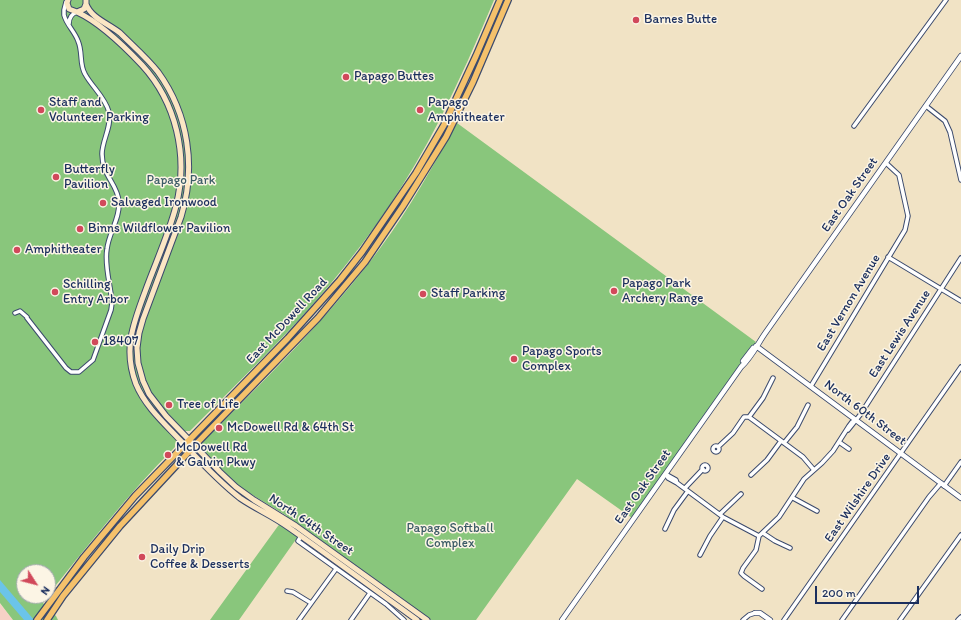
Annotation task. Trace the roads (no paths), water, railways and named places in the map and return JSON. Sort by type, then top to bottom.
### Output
[{"type":"main road","points":[[68,0],[69,9],[85,16],[103,29],[147,71],[166,100],[177,131],[180,144],[181,171],[177,203],[134,320],[130,349],[133,373],[144,400],[187,442]]},
{"type":"main road","name":"East McDowell Road","points":[[37,620],[80,563],[126,507],[288,338],[318,305],[362,252],[403,192],[444,125],[474,63],[500,0]]},
{"type":"main road","name":"East McDowell Road","points":[[47,620],[63,596],[107,541],[149,494],[318,318],[365,262],[404,206],[449,131],[473,82],[508,0]]},
{"type":"main road","points":[[86,2],[91,13],[118,33],[145,57],[158,73],[176,104],[185,131],[189,163],[185,202],[143,319],[137,348],[140,372],[149,394],[187,442]]},
{"type":"main road","points":[[77,12],[84,9],[86,2]]},
{"type":"main road","name":"North 64th Street","points":[[187,442],[222,483],[301,536],[417,620]]},
{"type":"main road","name":"North 64th Street","points":[[252,502],[296,526],[427,620]]},
{"type":"main road","points":[[80,563],[96,548],[107,541],[109,532],[118,522],[126,507]]},
{"type":"street","points":[[15,313],[20,311],[66,368],[71,372],[76,372],[82,370],[93,360],[111,310],[112,293],[107,249],[119,211],[118,195],[107,176],[103,163],[103,146],[110,124],[110,114],[106,104],[85,74],[79,42],[64,17],[63,12],[68,0]]},
{"type":"street","points":[[854,126],[946,0]]},
{"type":"street","points":[[69,24],[70,17],[77,12]]},
{"type":"street","name":"East Oak Street","points":[[562,620],[753,353],[756,346],[961,56]]},
{"type":"street","points":[[926,106],[945,121],[950,132],[961,180]]},
{"type":"street","name":"East Vernon Avenue","points":[[811,386],[905,230],[908,216],[899,175],[886,163]]},
{"type":"street","points":[[888,257],[961,301]]},
{"type":"street","name":"East Lewis Avenue","points":[[759,536],[775,522],[804,479],[829,456],[852,422],[856,420],[961,258]]},
{"type":"street","name":"North 60th Street","points":[[756,346],[961,498]]},
{"type":"street","name":"East Wilshire Drive","points":[[784,620],[961,367]]},
{"type":"street","points":[[718,447],[733,433],[744,417],[749,417],[761,401],[773,378]]},
{"type":"street","points":[[751,475],[797,427],[808,405]]},
{"type":"street","points":[[749,417],[803,457],[814,470]]},
{"type":"street","points":[[839,442],[849,448]]},
{"type":"street","points":[[842,620],[930,497],[961,462]]},
{"type":"street","points":[[665,529],[686,489],[703,469]]},
{"type":"street","points":[[666,474],[668,478],[686,489],[722,516],[759,536],[756,550],[741,572],[744,576],[762,589]]},
{"type":"street","points":[[700,555],[722,516],[741,494]]},
{"type":"street","points":[[792,498],[817,511]]},
{"type":"street","points":[[763,533],[790,548]]},
{"type":"street","points":[[900,620],[961,535]]},
{"type":"street","name":"North 64th Street","points":[[301,536],[298,541],[370,593],[404,620]]},
{"type":"street","points":[[299,620],[336,569]]},
{"type":"street","points":[[287,591],[293,592],[311,603]]},
{"type":"street","points":[[351,620],[370,593]]},
{"type":"street","points":[[404,620],[411,609]]},
{"type":"street","points":[[743,620],[749,615],[755,613],[760,613],[770,620]]},
{"type":"street","points":[[958,620],[961,617]]},
{"type":"water","points":[[0,580],[16,599],[16,604],[20,604],[34,620],[24,620],[0,592]]},
{"type":"place","name":"Barnes Butte","points":[[636,20]]},
{"type":"place","name":"Papago Buttes","points":[[346,77]]},
{"type":"place","name":"Staff and Volunteer Parking","points":[[41,110]]},
{"type":"place","name":"Papago Amphitheater","points":[[420,110]]},
{"type":"place","name":"Butterfly Pavilion","points":[[56,177]]},
{"type":"place","name":"Salvaged Ironwood","points":[[103,203]]},
{"type":"place","name":"Binns Wildflower Pavilion","points":[[80,229]]},
{"type":"place","name":"Amphitheater","points":[[17,250]]},
{"type":"place","name":"Papago Park Archery Range","points":[[614,291]]},
{"type":"place","name":"Schilling Entry Arbor","points":[[55,292]]},
{"type":"place","name":"Staff Parking","points":[[423,294]]},
{"type":"place","name":"18407","points":[[95,342]]},
{"type":"place","name":"Papago Sports Complex","points":[[514,359]]},
{"type":"place","name":"Tree of Life","points":[[169,405]]},
{"type":"place","name":"McDowell Rd & 64th St","points":[[219,428]]},
{"type":"place","name":"McDowell Rd & Galvin Pkwy","points":[[168,455]]},
{"type":"place","name":"Daily Drip Coffee & Desserts","points":[[142,557]]},
{"type":"park label","name":"Papago Park","points":[[181,181]]},
{"type":"park label","name":"Papago Softball Complex","points":[[450,536]]}]
